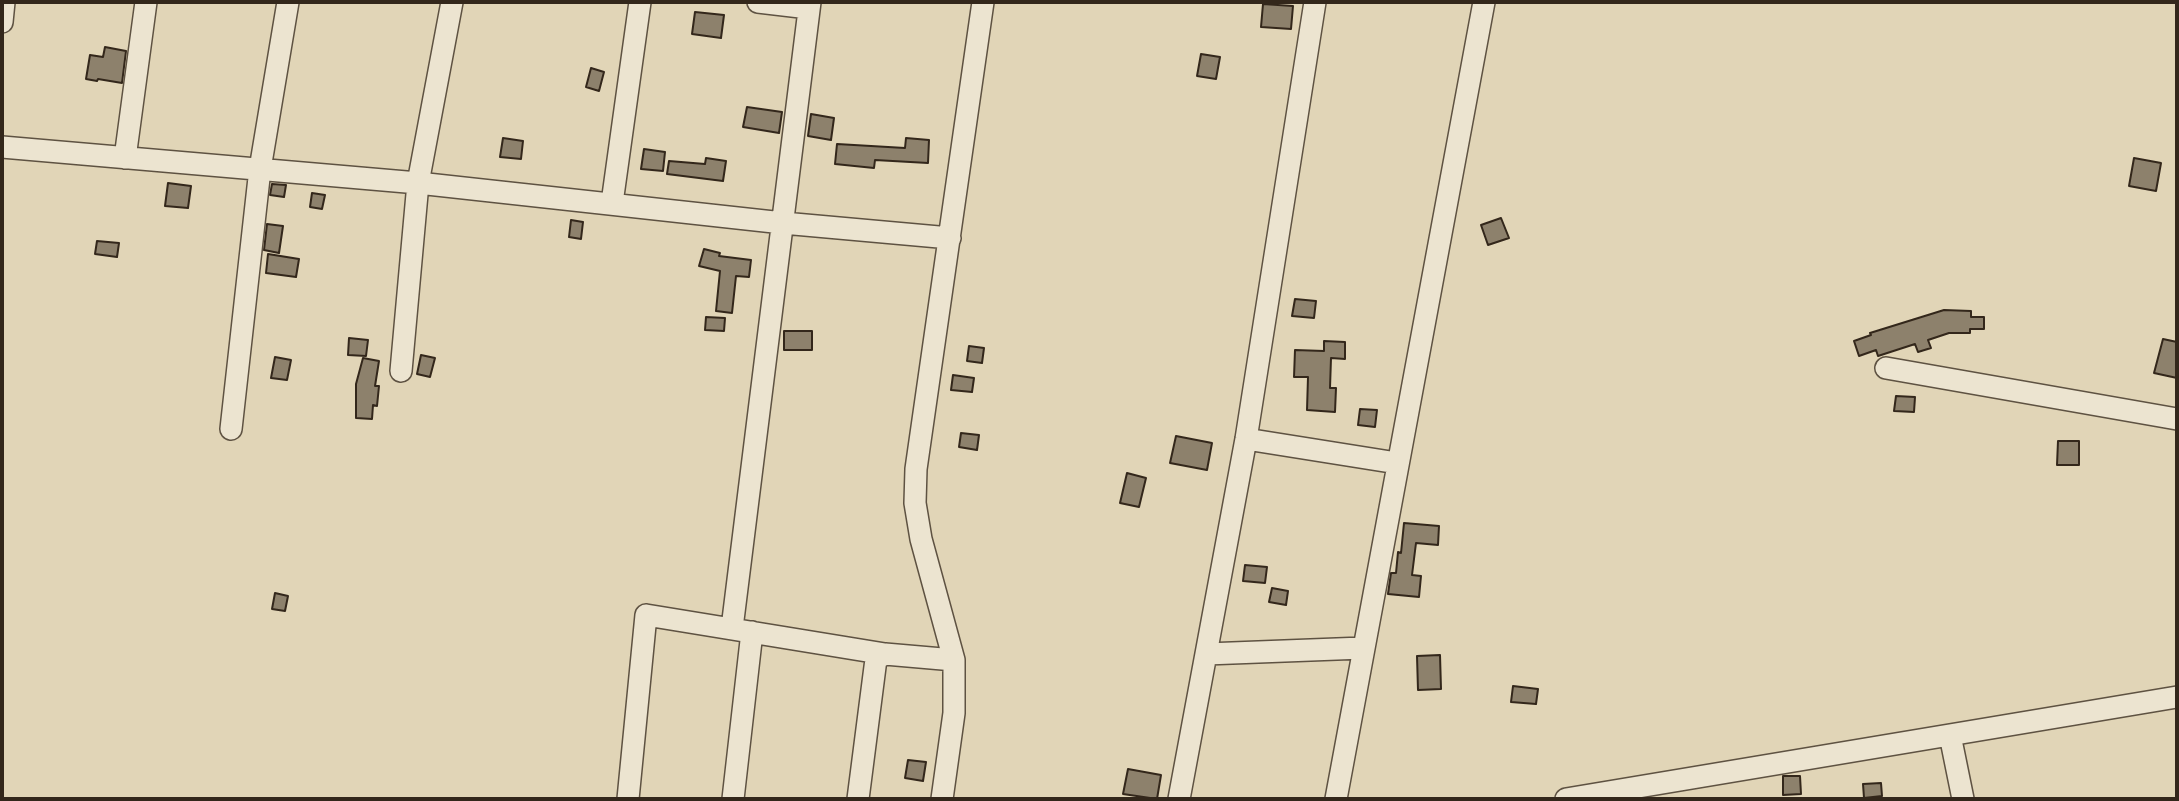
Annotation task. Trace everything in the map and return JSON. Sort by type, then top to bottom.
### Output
[{"type":"street","points":[[2,22],[4,2]]},
{"type":"street","points":[[125,158],[146,2]]},
{"type":"street","points":[[231,429],[260,169],[288,2]]},
{"type":"street","points":[[401,371],[418,183],[452,2]]},
{"type":"street","points":[[612,203],[640,2]]},
{"type":"street","points":[[733,799],[742,630],[783,223],[810,5],[758,2]]},
{"type":"street","points":[[942,799],[954,713],[954,660],[921,539],[915,503],[916,469],[983,2]]},
{"type":"street","points":[[1179,799],[1245,439],[1315,2]]},
{"type":"street","points":[[1336,799],[1484,2]]},
{"type":"street","points":[[2,146],[418,183],[783,223],[950,238]]},
{"type":"street","points":[[1886,368],[2177,419]]},
{"type":"street","points":[[1245,439],[1397,463]]},
{"type":"street","points":[[628,799],[646,615],[885,654],[954,660]]},
{"type":"street","points":[[1206,654],[1363,648]]},
{"type":"street","points":[[858,799],[876,659],[885,654]]},
{"type":"street","points":[[1566,799],[2177,697]]},
{"type":"street","points":[[1950,735],[1963,799]]},
{"type":"building","points":[[1263,4],[1293,6],[1291,29],[1261,27]]},
{"type":"building","points":[[695,12],[724,15],[721,38],[692,34]]},
{"type":"building","points":[[105,47],[126,51],[122,83],[86,79],[90,55],[103,57]]},
{"type":"building","points":[[1201,54],[1220,57],[1216,79],[1197,76]]},
{"type":"building","points":[[591,68],[604,72],[599,91],[586,87]]},
{"type":"building","points":[[747,107],[782,112],[779,133],[743,127]]},
{"type":"building","points":[[811,114],[834,118],[831,140],[808,136]]},
{"type":"building","points":[[503,138],[523,141],[521,159],[500,157]]},
{"type":"building","points":[[906,138],[929,140],[928,163],[875,160],[874,168],[835,164],[837,144],[905,148]]},
{"type":"building","points":[[644,149],[665,152],[663,171],[641,169]]},
{"type":"building","points":[[706,158],[726,161],[723,181],[667,174],[669,161],[705,164]]},
{"type":"building","points":[[2134,158],[2161,163],[2156,191],[2129,186]]},
{"type":"building","points":[[168,183],[191,186],[188,208],[165,206]]},
{"type":"building","points":[[272,184],[286,185],[284,197],[270,195]]},
{"type":"building","points":[[312,193],[325,195],[322,209],[310,207]]},
{"type":"building","points":[[1501,218],[1509,238],[1488,245],[1481,225]]},
{"type":"building","points":[[571,220],[583,222],[581,239],[569,237]]},
{"type":"building","points":[[267,224],[283,226],[279,253],[264,250]]},
{"type":"building","points":[[97,241],[119,243],[117,257],[95,254]]},
{"type":"building","points":[[704,249],[720,253],[719,256],[751,260],[749,277],[736,276],[732,313],[716,311],[720,271],[699,266]]},
{"type":"building","points":[[268,254],[299,259],[296,277],[266,273]]},
{"type":"building","points":[[1295,299],[1316,301],[1314,318],[1292,316]]},
{"type":"building","points":[[1944,310],[1971,311],[1971,317],[1984,317],[1984,329],[1970,329],[1970,333],[1949,333],[1928,340],[1931,348],[1918,352],[1915,344],[1878,356],[1876,350],[1859,356],[1854,341],[1871,335],[1870,333]]},
{"type":"building","points":[[706,317],[725,318],[724,331],[705,330]]},
{"type":"building","points":[[784,331],[812,331],[812,350],[784,350]]},
{"type":"building","points":[[349,338],[368,340],[366,356],[348,355]]},
{"type":"building","points":[[2163,339],[2177,342],[2177,378],[2154,373]]},
{"type":"building","points":[[1324,341],[1345,342],[1345,359],[1331,358],[1330,388],[1336,388],[1335,412],[1307,410],[1308,377],[1294,377],[1295,350],[1324,351]]},
{"type":"building","points":[[969,346],[984,348],[982,363],[967,361]]},
{"type":"building","points":[[421,355],[435,358],[430,377],[417,374]]},
{"type":"building","points":[[275,357],[291,360],[287,380],[271,378]]},
{"type":"building","points":[[363,358],[379,361],[375,386],[379,386],[377,406],[373,405],[372,419],[356,418],[356,384]]},
{"type":"building","points":[[953,375],[974,378],[972,392],[951,390]]},
{"type":"building","points":[[1896,396],[1915,397],[1914,412],[1894,411]]},
{"type":"building","points":[[1360,409],[1377,410],[1375,427],[1358,425]]},
{"type":"building","points":[[961,433],[979,435],[977,450],[959,447]]},
{"type":"building","points":[[1176,436],[1212,443],[1207,470],[1170,463]]},
{"type":"building","points":[[2058,441],[2079,441],[2079,465],[2057,465]]},
{"type":"building","points":[[1127,473],[1146,478],[1139,507],[1120,503]]},
{"type":"building","points":[[1404,523],[1439,526],[1438,545],[1416,543],[1412,575],[1421,576],[1419,597],[1388,594],[1391,573],[1396,573],[1398,552],[1401,553]]},
{"type":"building","points":[[1245,565],[1267,567],[1265,583],[1243,581]]},
{"type":"building","points":[[1272,588],[1288,591],[1286,605],[1269,602]]},
{"type":"building","points":[[275,593],[288,596],[285,611],[272,609]]},
{"type":"building","points":[[1440,655],[1441,689],[1418,690],[1417,656]]},
{"type":"building","points":[[1513,686],[1538,689],[1536,704],[1511,702]]},
{"type":"building","points":[[908,760],[926,762],[923,781],[905,778]]},
{"type":"building","points":[[1128,769],[1161,775],[1157,799],[1123,794]]},
{"type":"building","points":[[1783,776],[1800,776],[1801,794],[1783,795]]},
{"type":"building","points":[[1881,783],[1882,796],[1864,798],[1863,784]]}]
